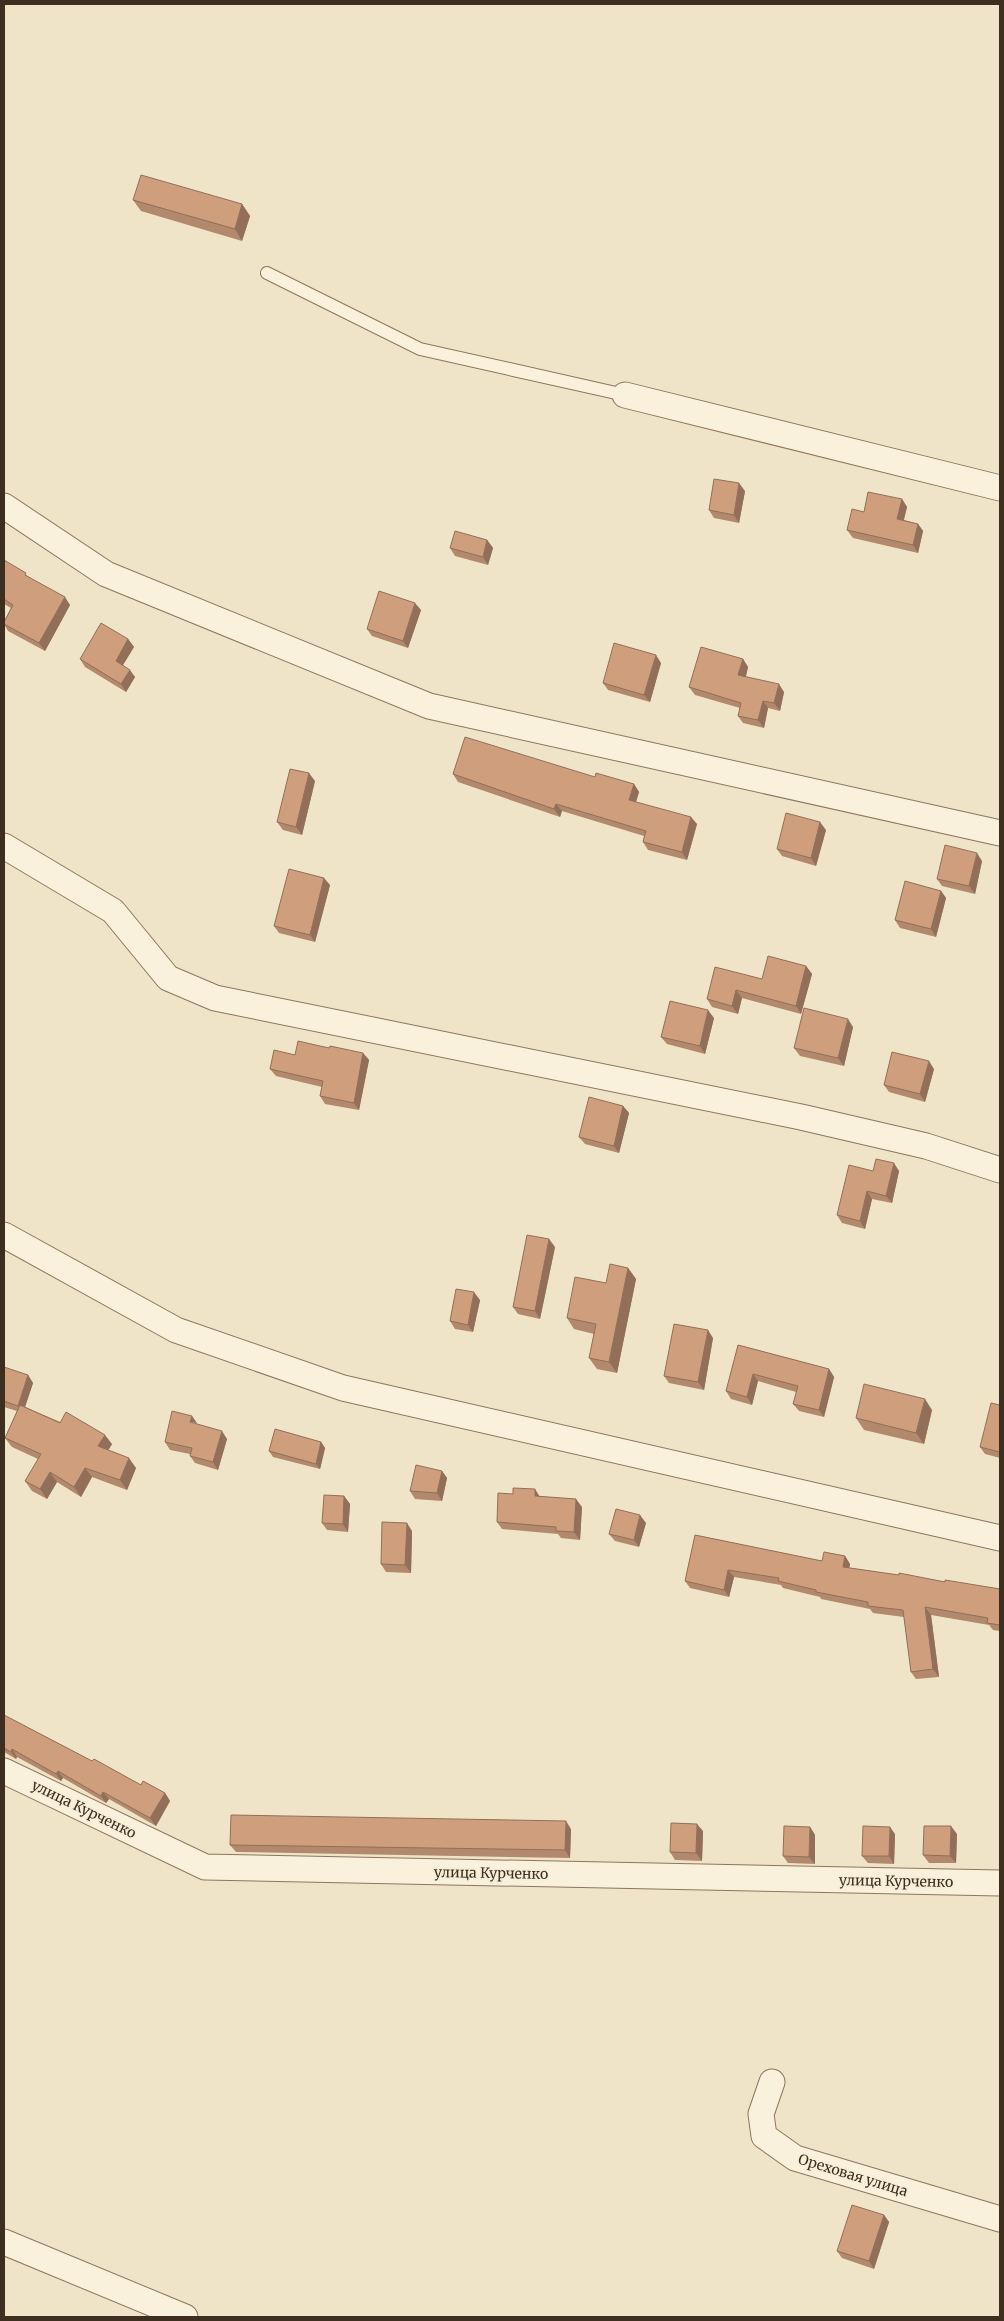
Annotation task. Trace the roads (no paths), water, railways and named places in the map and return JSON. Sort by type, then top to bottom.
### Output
[{"type":"street","points":[[624,395],[1000,488]]},
{"type":"street","points":[[4,506],[106,574],[429,706],[1000,833]]},
{"type":"street","points":[[4,846],[113,912],[168,978],[215,998],[801,1117],[926,1146],[1000,1170]]},
{"type":"street","points":[[4,1236],[176,1330],[343,1388],[1000,1538]]},
{"type":"street","name":"улица Курченко","points":[[4,1771],[205,1867],[1000,1883]]},
{"type":"street","name":"Ореховая улица","points":[[772,2082],[761,2114],[764,2136],[795,2158],[1000,2219]]},
{"type":"street","points":[[4,2242],[185,2317]]},
{"type":"lane","points":[[267,273],[420,349],[624,395]]}]
